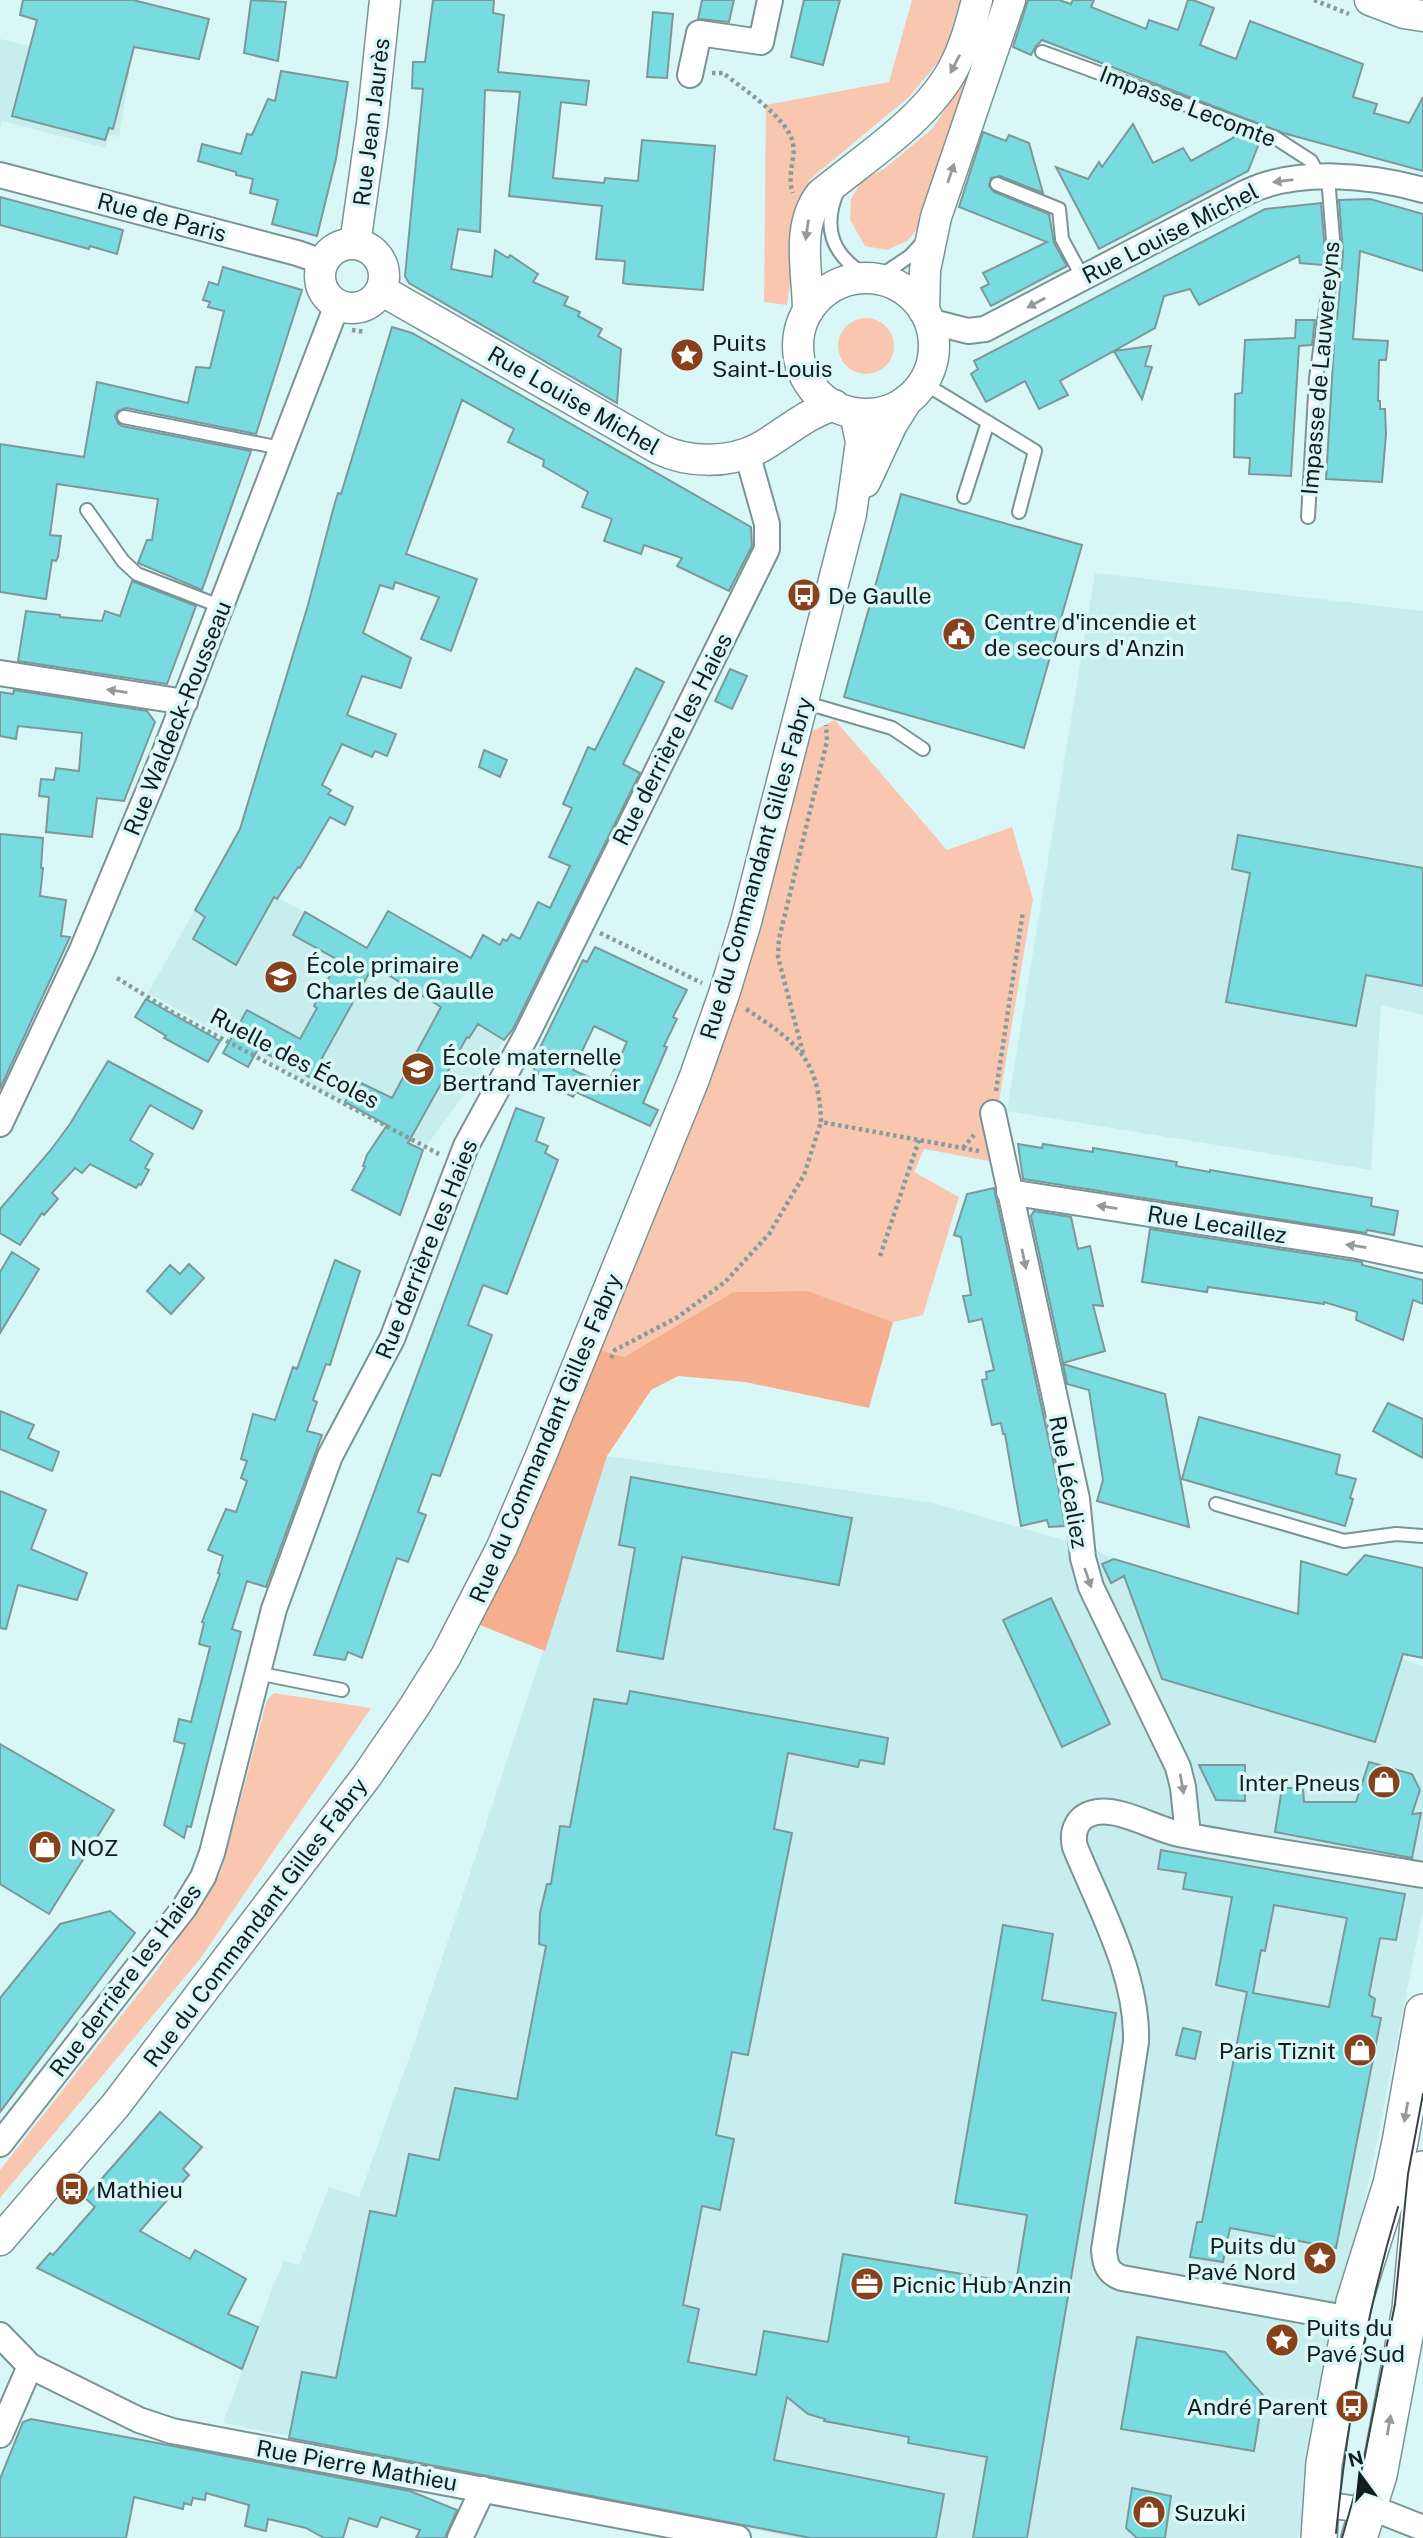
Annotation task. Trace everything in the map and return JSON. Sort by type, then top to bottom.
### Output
[{"type":"main road","points":[[1319,2538],[1326,2452],[1351,2319],[1358,2284],[1391,2184],[1401,2142],[1423,2012]]},
{"type":"main road","points":[[1364,2524],[1385,2451],[1410,2309],[1423,2169]]},
{"type":"street","name":"Rue Jean Jaurès","points":[[355,244],[372,124],[385,0]]},
{"type":"street","points":[[690,75],[699,33],[761,42],[770,0]]},
{"type":"street","points":[[776,436],[787,420],[795,398],[799,336],[807,311],[805,243],[813,205],[821,194],[911,121],[932,100],[961,53],[977,0]]},
{"type":"street","points":[[799,355],[810,384],[818,394],[844,409],[879,412],[914,391],[930,367],[933,338],[926,316],[925,270],[936,217],[1010,0]]},
{"type":"street","points":[[1370,0],[1404,13],[1423,16]]},
{"type":"street","name":"Rue de Paris","points":[[0,175],[323,262]]},
{"type":"street","name":"Rue Louise Michel","points":[[926,316],[968,331],[985,329],[1257,187],[1279,181],[1324,177],[1370,178],[1423,190]]},
{"type":"street","points":[[355,244],[370,250],[381,262],[384,278],[381,290],[373,301],[360,307],[346,308],[337,305],[327,296],[322,289],[320,275],[328,255],[338,247],[355,244]]},
{"type":"street","points":[[807,311],[819,297],[834,286],[852,280],[873,279],[904,290],[926,316]]},
{"type":"street","name":"Rue Louise Michel","points":[[381,290],[669,454],[691,460],[747,453],[802,418],[844,409]]},
{"type":"street","name":"Rue Waldeck-Rousseau","points":[[3,1110],[43,1035],[82,950],[185,702],[337,305]]},
{"type":"street","name":"Rue du Commandant Gilles Fabry","points":[[852,514],[888,432],[914,391]]},
{"type":"street","name":"Rue du Commandant Gilles Fabry","points":[[0,2240],[116,2106],[397,1734],[446,1656],[496,1558],[541,1458],[694,1079],[724,994],[814,705],[852,514],[862,442],[844,409]]},
{"type":"street","name":"Rue derrière les Haies","points":[[0,2144],[197,1889],[208,1866],[257,1673],[285,1576],[330,1456],[392,1339],[459,1163],[480,1118],[526,1036],[767,549],[767,524],[747,453]]},
{"type":"street","points":[[0,673],[185,702]]},
{"type":"street","name":"Rue Lécaliez","points":[[993,1113],[1077,1499],[1084,1567],[1091,1587],[1178,1767],[1188,1835]]},
{"type":"street","name":"Rue Lecaillez","points":[[1009,1192],[1357,1245],[1423,1260]]},
{"type":"street","points":[[1351,2319],[1122,2278],[1114,2275],[1105,2264],[1104,2250],[1136,2042],[1135,2018],[1112,1933],[1075,1847],[1074,1832],[1083,1818],[1103,1811],[1188,1835],[1423,1875]]},
{"type":"street","name":"Rue Pierre Mathieu","points":[[0,2335],[30,2366],[139,2420],[172,2431],[483,2488],[690,2534],[738,2538]]},
{"type":"street","points":[[0,2435],[30,2366]]},
{"type":"street","points":[[460,2538],[483,2488]]},
{"type":"street","points":[[1321,2504],[1364,2524],[1397,2517],[1423,2528]]},
{"type":"lane","name":"Impasse Lecomte","points":[[1042,52],[1274,137],[1311,161],[1324,177]]},
{"type":"lane","points":[[848,172],[835,199],[831,215],[832,237],[840,255],[849,265],[873,279],[915,252],[936,217]]},
{"type":"lane","name":"Impasse de Lauwereyns","points":[[1308,517],[1316,378],[1334,252],[1324,177]]},
{"type":"lane","points":[[997,184],[1059,209],[1062,239],[1083,278]]},
{"type":"lane","points":[[914,391],[988,422],[1035,451],[1019,512]]},
{"type":"lane","points":[[124,417],[281,448]]},
{"type":"lane","points":[[964,497],[988,422]]},
{"type":"lane","points":[[87,510],[123,561],[137,574],[222,607]]},
{"type":"lane","points":[[814,705],[892,728],[923,749]]},
{"type":"lane","points":[[1216,1504],[1344,1541],[1396,1534],[1423,1536]]},
{"type":"lane","points":[[257,1673],[342,1690]]},
{"type":"path","points":[[690,75],[723,73],[777,116],[793,143],[789,182],[800,212],[808,219]]},
{"type":"path","points":[[804,1058],[778,957],[779,939],[827,741],[814,705]]},
{"type":"path","points":[[963,1148],[993,1113],[1023,911]]},
{"type":"path","points":[[580,924],[724,994],[787,1036],[817,1081],[821,1122],[804,1175],[769,1234],[725,1282],[677,1317],[615,1350],[610,1360]]},
{"type":"path","name":"Ruelle des Écoles","points":[[117,978],[197,1025],[459,1163]]},
{"type":"path","points":[[821,1122],[1001,1156]]},
{"type":"path","points":[[880,1256],[919,1140]]},
{"type":"shaded area","points":[[912,0],[960,0],[944,55],[910,96],[809,180],[800,212],[787,305],[764,302],[766,105],[889,82]]},
{"type":"shaded area","points":[[0,39],[130,69],[119,137],[109,135],[106,148],[2,121],[0,128]]},
{"type":"shaded area","points":[[974,66],[923,223],[907,241],[887,250],[865,246],[850,220],[851,199],[861,182],[885,168],[932,129]]},
{"type":"shaded area","points":[[866,318],[881,323],[889,331],[894,346],[889,361],[881,369],[866,374],[851,369],[843,361],[838,346],[843,331],[851,323]]},
{"type":"shaded area","points":[[1095,573],[1423,611],[1423,1015],[1381,1005],[1371,1170],[1007,1111]]},
{"type":"shaded area","points":[[835,720],[947,850],[1012,827],[1033,899],[989,1161],[924,1149],[914,1172],[959,1197],[923,1315],[893,1322],[808,1291],[733,1292],[624,1357],[600,1350],[751,958],[810,732]]},
{"type":"shaded area","name":"École primaire Charles de Gaulle","points":[[220,866],[511,1031],[427,1145],[338,1099],[148,993]]},
{"type":"shaded area","points":[[808,1291],[893,1322],[869,1408],[745,1382],[678,1376],[651,1390],[607,1456],[545,1651],[480,1625],[600,1350],[624,1357],[733,1292]]},
{"type":"shaded area","points":[[607,1456],[933,1503],[1078,1544],[1423,1666],[1423,1910],[1298,2538],[796,2538],[223,2423],[284,2261],[299,2265],[329,2187],[359,2197],[413,2047]]},
{"type":"shaded area","points":[[274,1693],[371,1708],[200,1959],[0,2198],[0,2170],[158,1969],[221,1872],[267,1700]]},
{"type":"building","points":[[23,0],[133,0],[209,19],[199,59],[134,47],[113,129],[109,128],[105,140],[12,116],[37,20],[20,15]]},
{"type":"building","points":[[251,0],[286,2],[278,61],[244,53]]},
{"type":"building","points":[[433,0],[494,0],[493,13],[504,15],[498,72],[589,81],[586,105],[561,102],[553,178],[604,183],[605,178],[638,181],[642,140],[715,146],[703,290],[627,284],[623,283],[625,261],[596,259],[602,206],[509,196],[520,92],[485,90],[480,232],[458,229],[451,269],[492,277],[495,250],[508,258],[510,255],[538,274],[533,282],[568,297],[564,305],[580,312],[578,316],[602,329],[598,336],[621,349],[617,403],[409,283],[405,276],[423,89],[412,88],[413,62],[425,62]]},
{"type":"building","points":[[702,0],[734,0],[729,22],[698,19]]},
{"type":"building","points":[[804,0],[840,0],[823,65],[791,57]]},
{"type":"building","points":[[1028,0],[1059,0],[1071,4],[1073,0],[1094,0],[1091,7],[1146,29],[1149,20],[1178,30],[1188,0],[1193,0],[1214,8],[1200,45],[1220,53],[1236,59],[1250,21],[1363,64],[1353,97],[1377,104],[1374,113],[1409,123],[1423,97],[1423,171],[1283,133],[1042,40],[1031,55],[1013,47]]},
{"type":"building","points":[[653,12],[673,14],[667,78],[647,77]]},
{"type":"building","points":[[281,71],[348,82],[336,159],[317,236],[272,224],[278,200],[250,193],[253,179],[198,161],[202,144],[241,154],[247,134],[252,135],[268,99],[275,101]]},
{"type":"building","points":[[1133,124],[1153,163],[1183,148],[1191,161],[1233,138],[1236,132],[1260,141],[1248,171],[1099,249],[1056,167],[1088,179],[1099,162],[1102,167]]},
{"type":"building","points":[[983,132],[1006,141],[1009,135],[1029,143],[1043,193],[1000,176],[991,178],[989,186],[994,192],[1049,214],[1054,243],[1067,266],[991,306],[981,288],[989,284],[983,273],[1047,242],[959,207]]},
{"type":"building","points":[[0,197],[123,230],[117,254],[0,225]]},
{"type":"building","points":[[1370,199],[1423,214],[1423,271],[1360,251],[1353,339],[1388,341],[1386,360],[1379,360],[1378,401],[1380,409],[1385,409],[1386,434],[1382,482],[1326,479],[1334,346],[1329,346],[1333,319],[1337,319],[1343,253],[1339,200]]},
{"type":"building","points":[[1321,203],[1325,252],[1323,265],[1300,263],[1299,256],[1199,305],[1190,289],[1164,296],[1155,328],[1060,381],[1068,395],[1039,409],[1025,381],[986,402],[971,374],[978,369],[974,361],[1265,209]]},
{"type":"building","points":[[223,267],[302,290],[256,434],[126,408],[118,411],[115,416],[122,426],[251,451],[202,590],[138,563],[147,540],[152,540],[158,499],[57,484],[50,535],[61,536],[58,557],[56,561],[52,560],[46,599],[0,592],[0,444],[84,457],[97,382],[188,403],[196,367],[210,368],[224,311],[208,307],[210,302],[203,300],[209,282],[218,285]]},
{"type":"building","points":[[1296,320],[1315,320],[1312,345],[1299,346],[1291,476],[1249,474],[1250,458],[1234,457],[1235,394],[1242,393],[1245,340],[1295,338]]},
{"type":"building","points":[[392,327],[412,333],[751,527],[752,546],[729,591],[677,566],[682,558],[644,545],[641,554],[604,541],[612,519],[582,507],[588,492],[543,466],[544,460],[508,442],[514,429],[462,400],[406,554],[477,579],[451,651],[421,639],[439,597],[395,582],[393,589],[380,585],[363,633],[411,658],[401,688],[362,676],[347,715],[396,734],[387,756],[375,751],[372,757],[342,744],[322,785],[331,790],[328,794],[353,807],[345,825],[330,817],[300,868],[298,867],[277,899],[274,897],[236,965],[193,939],[205,917],[195,910],[240,829],[308,605],[334,506],[338,493],[341,494]]},
{"type":"building","points":[[1151,346],[1145,366],[1152,367],[1142,399],[1114,351]]},
{"type":"building","name":"Centre d'incendie et de secours d'Anzin","points":[[901,494],[1082,545],[1024,748],[844,697]]},
{"type":"building","points":[[132,581],[196,606],[167,684],[18,661],[26,611],[102,621],[105,611],[120,616]]},
{"type":"building","points":[[636,668],[664,682],[623,764],[640,773],[513,1029],[504,1040],[478,1024],[469,1038],[467,1037],[408,1143],[423,1150],[400,1215],[352,1190],[365,1167],[363,1166],[367,1155],[387,1125],[345,1102],[357,1081],[392,1098],[441,1007],[373,966],[311,1078],[258,1049],[248,1067],[223,1053],[247,1010],[300,1039],[338,960],[293,935],[305,912],[367,948],[388,911],[471,958],[483,935],[500,945],[503,939],[507,941],[511,934],[520,939],[538,902],[550,908],[570,866],[549,857],[572,808],[563,804],[588,747],[595,750]]},
{"type":"building","points":[[730,669],[747,676],[732,709],[715,701]]},
{"type":"building","points":[[14,690],[147,711],[155,722],[124,801],[97,798],[92,837],[46,832],[49,797],[39,796],[41,779],[54,780],[56,768],[79,771],[82,733],[18,726],[16,739],[0,736],[0,692],[13,694]]},
{"type":"building","points":[[484,750],[507,760],[500,777],[479,767]]},
{"type":"building","points":[[0,834],[43,838],[40,896],[66,900],[61,936],[70,937],[0,1089]]},
{"type":"building","points":[[1238,835],[1423,868],[1423,986],[1366,975],[1356,1026],[1226,1002],[1250,873],[1232,869]]},
{"type":"building","points":[[595,947],[687,990],[673,1017],[677,1019],[643,1103],[658,1110],[650,1126],[576,1092],[573,1097],[548,1084],[531,1066],[583,960],[587,962]],"holes":[[[594,1026],[627,1042],[607,1085],[573,1070]]]},
{"type":"building","points":[[146,999],[220,1041],[208,1062],[164,1038],[166,1036],[135,1017]]},
{"type":"building","points":[[108,1061],[202,1111],[193,1129],[150,1105],[130,1140],[153,1154],[145,1168],[149,1170],[141,1185],[136,1188],[90,1164],[82,1173],[75,1168],[52,1193],[58,1199],[44,1215],[42,1213],[20,1245],[0,1233],[0,1209],[70,1124]]},
{"type":"building","points":[[516,1108],[544,1118],[536,1141],[548,1146],[545,1153],[558,1160],[507,1294],[483,1285],[468,1325],[492,1335],[440,1476],[432,1474],[418,1512],[426,1515],[408,1562],[397,1558],[362,1658],[348,1652],[345,1660],[314,1655]]},
{"type":"building","points":[[1018,1144],[1042,1148],[1043,1144],[1093,1152],[1093,1148],[1177,1162],[1176,1166],[1372,1198],[1371,1206],[1398,1211],[1394,1235],[1367,1230],[1366,1233],[1023,1179]]},
{"type":"building","points":[[994,1188],[1065,1526],[1049,1527],[1047,1520],[1021,1526],[1005,1434],[1001,1423],[992,1425],[982,1380],[987,1379],[986,1372],[994,1370],[982,1319],[969,1322],[963,1296],[971,1295],[961,1237],[954,1235],[967,1194]]},
{"type":"building","points":[[1034,1211],[1071,1217],[1078,1249],[1090,1246],[1103,1306],[1093,1305],[1105,1351],[1063,1363],[1031,1216]]},
{"type":"building","points":[[1150,1229],[1362,1262],[1362,1265],[1423,1280],[1423,1304],[1413,1300],[1403,1340],[1356,1320],[1357,1312],[1324,1302],[1208,1287],[1207,1292],[1142,1282]]},
{"type":"building","points":[[12,1252],[39,1269],[0,1333],[0,1272]]},
{"type":"building","points":[[335,1260],[360,1271],[330,1365],[326,1364],[313,1400],[317,1402],[307,1431],[322,1435],[266,1587],[247,1581],[232,1629],[241,1632],[191,1827],[187,1826],[184,1838],[164,1825],[185,1744],[174,1741],[179,1719],[191,1722],[210,1647],[199,1644],[204,1623],[202,1622],[220,1574],[218,1573],[223,1556],[208,1550],[226,1509],[236,1512],[247,1481],[241,1478],[247,1461],[241,1459],[253,1414],[275,1420],[293,1367],[297,1369]]},
{"type":"building","points":[[189,1264],[204,1278],[171,1314],[147,1291],[170,1265],[180,1274]]},
{"type":"building","points":[[1063,1364],[1165,1394],[1189,1527],[1097,1501],[1103,1480],[1089,1390],[1067,1384]]},
{"type":"building","points":[[1388,1403],[1423,1419],[1423,1458],[1373,1431]]},
{"type":"building","points":[[0,1411],[34,1425],[28,1438],[59,1452],[52,1471],[0,1449]]},
{"type":"building","points":[[1199,1417],[1340,1455],[1336,1474],[1356,1479],[1345,1526],[1182,1479]]},
{"type":"building","points":[[631,1477],[852,1518],[839,1585],[682,1557],[663,1659],[617,1651],[635,1548],[619,1545]]},
{"type":"building","points":[[0,1491],[46,1510],[31,1549],[87,1573],[77,1600],[18,1585],[6,1629],[0,1628]]},
{"type":"building","points":[[1365,1555],[1423,1568],[1423,1658],[1403,1654],[1375,1742],[1162,1679],[1124,1576],[1111,1583],[1102,1564],[1114,1559],[1298,1614],[1301,1561],[1347,1575]]},
{"type":"building","points":[[1051,1598],[1110,1724],[1062,1747],[1003,1620]]},
{"type":"building","points":[[630,1691],[888,1738],[884,1764],[860,1760],[858,1767],[788,1753],[774,1829],[792,1833],[748,2055],[732,2052],[716,2135],[734,2139],[720,2210],[702,2206],[683,2305],[699,2309],[688,2362],[756,2375],[764,2331],[828,2342],[843,2254],[1016,2283],[1027,2215],[955,2203],[1003,1925],[1053,1934],[1042,2000],[1116,2013],[1027,2538],[973,2538],[987,2457],[908,2443],[909,2437],[824,2421],[825,2419],[808,2414],[787,2397],[774,2460],[944,2494],[936,2538],[811,2538],[289,2438],[302,2372],[336,2378],[370,2211],[396,2216],[409,2154],[439,2160],[455,2088],[517,2099],[546,1946],[539,1944],[540,1913],[547,1884],[551,1884],[560,1826],[570,1827],[594,1699],[627,1704]]},
{"type":"building","name":"NOZ","points":[[0,1744],[114,1810],[49,1914],[0,1884]]},
{"type":"building","points":[[1369,1762],[1412,1774],[1420,1790],[1412,1814],[1421,1813],[1412,1858],[1275,1832],[1282,1788],[1303,1788],[1304,1802],[1356,1802]]},
{"type":"building","points":[[1199,1765],[1245,1765],[1245,1801],[1216,1800]]},
{"type":"building","points":[[1161,1850],[1405,1894],[1396,1940],[1380,1938],[1369,1995],[1375,1999],[1372,2016],[1381,2018],[1336,2248],[1230,2228],[1223,2262],[1190,2257],[1197,2222],[1202,2222],[1247,1992],[1216,1985],[1232,1897],[1183,1889],[1186,1873],[1158,1869]],"holes":[[[1274,1905],[1347,1918],[1329,2007],[1253,1993],[1261,1950],[1265,1951]]]},
{"type":"building","points":[[110,1911],[135,1933],[0,2112],[0,1998],[60,1924]]},
{"type":"building","points":[[1183,2028],[1201,2032],[1195,2059],[1176,2055]]},
{"type":"building","points":[[160,2112],[202,2147],[183,2169],[189,2175],[140,2231],[190,2259],[195,2250],[246,2279],[228,2314],[258,2327],[242,2369],[37,2268],[50,2253],[53,2255],[95,2207],[85,2198]]},
{"type":"building","points":[[1137,2337],[1225,2352],[1263,2395],[1254,2451],[1121,2429]]},
{"type":"building","points":[[31,2419],[410,2491],[457,2510],[445,2538],[416,2538],[420,2530],[381,2517],[377,2527],[349,2518],[343,2538],[324,2538],[306,2528],[268,2519],[266,2531],[245,2526],[249,2505],[206,2493],[205,2500],[193,2498],[191,2505],[184,2503],[183,2509],[134,2497],[126,2538],[0,2538],[0,2479],[23,2422]]},
{"type":"building","name":"Suzuki","points":[[1132,2488],[1171,2496],[1165,2538],[1137,2538],[1126,2528]]},
{"type":"tram line","points":[[1342,2538],[1363,2465],[1395,2304],[1408,2174],[1423,2094]]},
{"type":"tram line","points":[[1336,2533],[1359,2368],[1376,2287],[1398,2207]]},
{"type":"place","name":"Puits Saint-Louis","points":[[687,355]]},
{"type":"place","name":"De Gaulle","points":[[804,595]]},
{"type":"place","name":"Centre d'incendie et de secours d'Anzin","points":[[959,634]]},
{"type":"place","name":"École primaire Charles de Gaulle","points":[[281,977]]},
{"type":"place","name":"École maternelle Bertrand Tavernier","points":[[418,1069]]},
{"type":"place","name":"Inter Pneus","points":[[1384,1782]]},
{"type":"place","name":"NOZ","points":[[45,1847]]},
{"type":"place","name":"Paris Tiznit","points":[[1360,2050]]},
{"type":"place","name":"Mathieu","points":[[72,2189]]},
{"type":"place","name":"Puits du Pavé Nord","points":[[1320,2258]]},
{"type":"place","name":"Picnic Hub Anzin","points":[[867,2284]]},
{"type":"place","name":"Puits du Pavé Sud","points":[[1282,2340]]},
{"type":"place","name":"André Parent","points":[[1352,2406]]},
{"type":"place","name":"Suzuki","points":[[1149,2512]]}]
